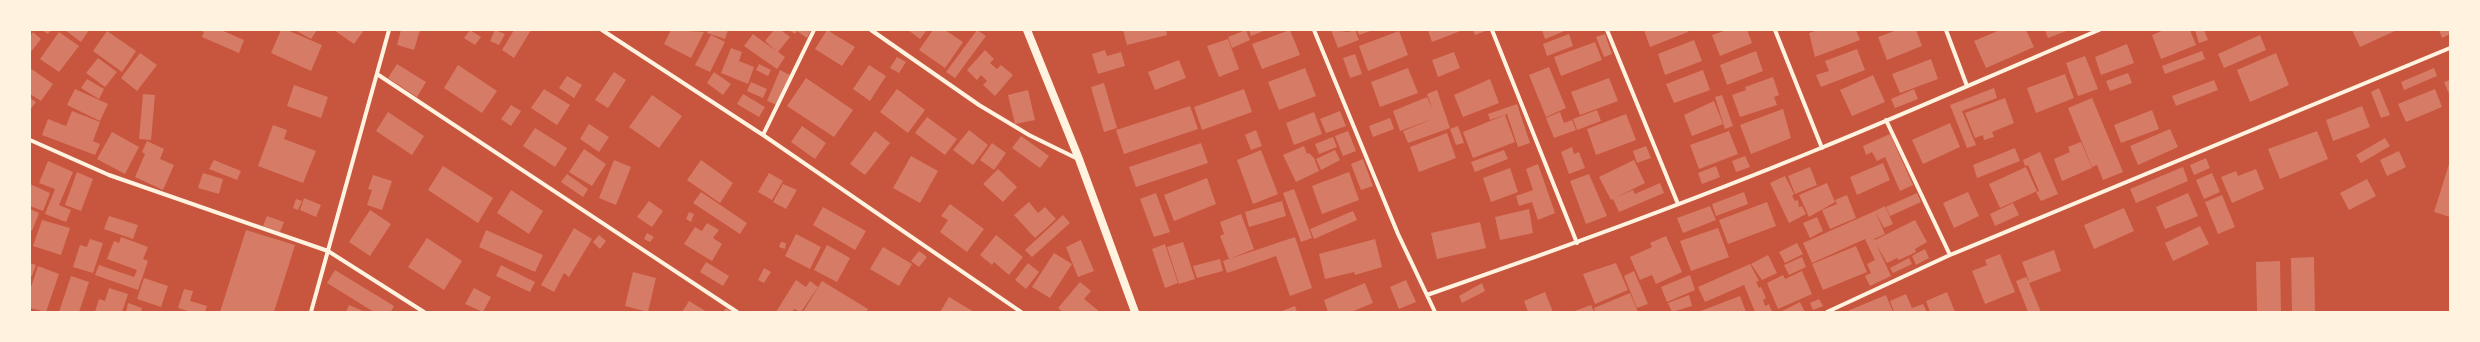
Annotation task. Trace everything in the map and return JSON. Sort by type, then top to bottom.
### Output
[{"type":"main road","points":[[1027,30],[1079,159],[1135,312]]},
{"type":"street","points":[[311,312],[389,30]]},
{"type":"street","points":[[602,30],[763,135],[1021,312]]},
{"type":"street","points":[[763,135],[814,30]]},
{"type":"street","points":[[871,30],[979,105],[1079,159]]},
{"type":"street","points":[[1314,30],[1398,234],[1435,312]]},
{"type":"street","points":[[1492,30],[1577,243]]},
{"type":"street","points":[[1606,30],[1678,204]]},
{"type":"street","points":[[1775,30],[1822,148]]},
{"type":"street","points":[[1946,30],[1967,86]]},
{"type":"street","points":[[1428,295],[1577,243],[1822,148],[2099,30]]},
{"type":"street","points":[[1827,312],[1950,255],[2450,48]]},
{"type":"street","points":[[377,74],[737,312]]},
{"type":"street","points":[[1886,120],[1950,255]]},
{"type":"street","points":[[30,140],[109,175],[328,251],[424,312]]},
{"type":"building","points":[[42,30],[51,30],[48,34]]},
{"type":"building","points":[[65,30],[89,30],[81,42]]},
{"type":"building","points":[[200,30],[221,30],[244,40],[239,53],[202,37],[204,32]]},
{"type":"building","points":[[281,30],[287,30],[322,45],[311,71],[271,53]]},
{"type":"building","points":[[295,30],[317,30],[311,39]]},
{"type":"building","points":[[334,30],[364,30],[354,44]]},
{"type":"building","points":[[401,30],[420,30],[414,50],[397,45]]},
{"type":"building","points":[[470,30],[481,37],[475,45],[464,38]]},
{"type":"building","points":[[495,30],[505,34],[499,45],[490,41]]},
{"type":"building","points":[[514,30],[531,30],[514,58],[502,50]]},
{"type":"building","points":[[671,30],[704,32],[691,58],[664,44]]},
{"type":"building","points":[[708,30],[728,30],[725,39],[707,33]]},
{"type":"building","points":[[774,30],[781,30],[790,37],[778,52],[785,57],[777,69],[744,46],[753,34],[776,51],[765,41]]},
{"type":"building","points":[[789,30],[811,30],[807,38],[797,31],[795,34]]},
{"type":"building","points":[[827,30],[855,47],[842,66],[815,49]]},
{"type":"building","points":[[908,30],[927,30],[920,39]]},
{"type":"building","points":[[933,30],[945,30],[963,42],[945,68],[919,50]]},
{"type":"building","points":[[977,30],[986,36],[955,78],[946,72]]},
{"type":"building","points":[[1123,30],[1166,30],[1167,35],[1127,45]]},
{"type":"building","points":[[1246,30],[1250,40],[1232,48],[1228,37]]},
{"type":"building","points":[[1249,30],[1266,30],[1251,36]]},
{"type":"building","points":[[1290,30],[1300,55],[1262,69],[1252,44]]},
{"type":"building","points":[[1331,30],[1348,32],[1355,30],[1359,40],[1338,48]]},
{"type":"building","points":[[1357,30],[1373,30],[1359,35]]},
{"type":"building","points":[[1428,30],[1463,30],[1432,42]]},
{"type":"building","points":[[1473,30],[1488,30],[1475,35]]},
{"type":"building","points":[[1542,30],[1567,30],[1545,39]]},
{"type":"building","points":[[1644,30],[1687,30],[1688,32],[1650,47]]},
{"type":"building","points":[[1727,30],[1747,30],[1752,43],[1720,56],[1712,35]]},
{"type":"building","points":[[1818,30],[1856,30],[1860,40],[1815,57],[1809,33]]},
{"type":"building","points":[[1897,30],[1916,30],[1922,46],[1887,60],[1878,37]]},
{"type":"building","points":[[2000,30],[2026,30],[2034,47],[1986,68],[1974,41]]},
{"type":"building","points":[[2045,30],[2069,30],[2048,38]]},
{"type":"building","points":[[2164,30],[2190,30],[2196,45],[2161,59],[2152,35]]},
{"type":"building","points":[[2195,30],[2204,30],[2208,40],[2199,43]]},
{"type":"building","points":[[2352,30],[2397,30],[2360,47]]},
{"type":"building","points":[[2439,30],[2450,30],[2450,34],[2442,38]]},
{"type":"building","points":[[107,31],[136,51],[122,72],[93,51]]},
{"type":"building","points":[[1399,31],[1408,55],[1368,71],[1359,46]]},
{"type":"building","points":[[33,32],[41,39],[30,53],[30,37]]},
{"type":"building","points":[[59,32],[79,46],[59,72],[40,59]]},
{"type":"building","points":[[1569,34],[1573,46],[1547,56],[1543,44]]},
{"type":"building","points":[[1605,34],[1612,54],[1604,57],[1596,37]]},
{"type":"building","points":[[711,35],[725,42],[710,72],[695,65]]},
{"type":"building","points":[[2260,35],[2266,50],[2224,68],[2218,54]]},
{"type":"building","points":[[1228,39],[1239,69],[1219,77],[1207,46]]},
{"type":"building","points":[[1694,40],[1702,61],[1665,75],[1658,54]]},
{"type":"building","points":[[1595,42],[1602,60],[1561,76],[1554,57]]},
{"type":"building","points":[[2127,44],[2134,63],[2101,75],[2095,57]]},
{"type":"building","points":[[731,48],[742,52],[739,61],[754,67],[748,84],[721,73]]},
{"type":"building","points":[[1857,49],[1865,70],[1821,87],[1816,75],[1829,71],[1825,61]]},
{"type":"building","points":[[985,50],[994,59],[990,63],[997,69],[1001,65],[1013,75],[995,96],[983,85],[987,81],[981,75],[977,80],[967,70]]},
{"type":"building","points":[[1105,50],[1107,56],[1121,52],[1125,66],[1098,74],[1092,54]]},
{"type":"building","points":[[1756,51],[1763,71],[1727,85],[1720,65]]},
{"type":"building","points":[[2202,51],[2205,59],[2165,74],[2162,66]]},
{"type":"building","points":[[1454,52],[1460,68],[1438,77],[1432,60]]},
{"type":"building","points":[[140,53],[157,65],[137,91],[121,78]]},
{"type":"building","points":[[2276,53],[2289,85],[2250,102],[2237,70]]},
{"type":"building","points":[[1355,54],[1362,74],[1350,78],[1343,58]]},
{"type":"building","points":[[2085,56],[2098,89],[2078,96],[2066,63]]},
{"type":"building","points":[[897,57],[906,62],[899,73],[890,68]]},
{"type":"building","points":[[98,58],[117,72],[105,87],[86,73]]},
{"type":"building","points":[[1931,59],[1938,79],[1900,93],[1892,74]]},
{"type":"building","points":[[1179,60],[1186,78],[1155,90],[1148,72]]},
{"type":"building","points":[[397,64],[426,82],[417,97],[388,78]]},
{"type":"building","points":[[759,64],[771,70],[768,76],[756,70]]},
{"type":"building","points":[[458,65],[497,91],[482,113],[444,88]]},
{"type":"building","points":[[869,65],[886,76],[870,101],[853,89]]},
{"type":"building","points":[[1549,67],[1566,108],[1546,117],[1529,75]]},
{"type":"building","points":[[30,68],[53,84],[41,101],[30,94]]},
{"type":"building","points":[[1305,68],[1316,96],[1279,110],[1268,82]]},
{"type":"building","points":[[1408,68],[1418,93],[1380,107],[1371,82]]},
{"type":"building","points":[[2434,68],[2437,76],[2404,90],[2401,82]]},
{"type":"building","points":[[780,70],[790,75],[777,105],[767,101]]},
{"type":"building","points":[[1703,70],[1710,90],[1674,103],[1666,84]]},
{"type":"building","points":[[614,72],[626,80],[608,108],[595,100]]},
{"type":"building","points":[[714,72],[731,84],[723,95],[707,83]]},
{"type":"building","points":[[2128,73],[2132,83],[2110,91],[2106,81]]},
{"type":"building","points":[[2065,74],[2074,98],[2036,113],[2027,88]]},
{"type":"building","points":[[1873,75],[1885,102],[1852,116],[1840,90]]},
{"type":"building","points":[[567,76],[582,85],[574,98],[559,88]]},
{"type":"building","points":[[1773,77],[1779,95],[1774,97],[1777,105],[1740,117],[1732,95],[1746,90],[1745,87]]},
{"type":"building","points":[[806,78],[853,110],[834,137],[787,106]]},
{"type":"building","points":[[1609,78],[1618,101],[1580,115],[1571,92]]},
{"type":"building","points":[[87,79],[104,89],[99,99],[81,88]]},
{"type":"building","points":[[1490,79],[1499,103],[1463,117],[1454,95]]},
{"type":"building","points":[[2214,80],[2218,90],[2176,106],[2172,96]]},
{"type":"building","points":[[2450,80],[2450,96],[2444,82]]},
{"type":"building","points":[[751,82],[767,89],[763,98],[747,91]]},
{"type":"building","points":[[1104,83],[1117,128],[1104,132],[1091,87]]},
{"type":"building","points":[[294,85],[328,97],[321,118],[287,106]]},
{"type":"building","points":[[1994,88],[1997,98],[1962,111],[1976,145],[1967,148],[1950,105]]},
{"type":"building","points":[[2379,88],[2390,115],[2381,118],[2371,92]]},
{"type":"building","points":[[75,89],[108,104],[100,121],[67,105]]},
{"type":"building","points":[[544,89],[570,105],[557,125],[531,108]]},
{"type":"building","points":[[897,89],[925,110],[908,133],[880,112]]},
{"type":"building","points":[[1244,89],[1252,112],[1202,130],[1194,107]]},
{"type":"building","points":[[1914,89],[1918,99],[1895,108],[1891,99]]},
{"type":"building","points":[[2435,89],[2442,107],[2406,122],[2398,104]]},
{"type":"building","points":[[1028,90],[1035,120],[1015,124],[1008,95]]},
{"type":"building","points":[[1437,90],[1450,128],[1408,143],[1403,131],[1435,118],[1400,131],[1393,111],[1427,97],[1433,110],[1427,94]]},
{"type":"building","points":[[143,94],[155,95],[151,140],[139,139]]},
{"type":"building","points":[[743,94],[765,107],[759,117],[737,104]]},
{"type":"building","points":[[652,95],[682,116],[659,148],[629,127]]},
{"type":"building","points":[[1722,95],[1733,126],[1725,129],[1715,97]]},
{"type":"building","points":[[30,98],[36,102],[30,110]]},
{"type":"building","points":[[2005,98],[2014,123],[1992,132],[1994,137],[1984,140],[1983,135],[1975,138],[1965,113]]},
{"type":"building","points":[[2092,98],[2123,172],[2103,180],[2097,165],[2092,167],[2068,108]]},
{"type":"building","points":[[1714,101],[1723,124],[1692,136],[1684,115]]},
{"type":"building","points":[[1517,104],[1530,143],[1518,147],[1507,114],[1490,120],[1488,114]]},
{"type":"building","points":[[511,105],[521,111],[511,126],[501,119]]},
{"type":"building","points":[[1190,106],[1198,129],[1124,154],[1116,130]]},
{"type":"building","points":[[2362,106],[2370,127],[2333,141],[2326,120]]},
{"type":"building","points":[[1783,109],[1791,138],[1751,154],[1740,125]]},
{"type":"building","points":[[1597,110],[1601,121],[1577,130],[1573,119]]},
{"type":"building","points":[[2152,110],[2159,129],[2121,143],[2114,125]]},
{"type":"building","points":[[72,111],[100,122],[93,141],[100,144],[95,155],[42,135],[48,119],[66,126]]},
{"type":"building","points":[[1340,111],[1346,126],[1326,133],[1320,119]]},
{"type":"building","points":[[388,112],[424,136],[412,155],[376,131]]},
{"type":"building","points":[[1314,112],[1322,134],[1294,145],[1286,123]]},
{"type":"building","points":[[1560,112],[1564,123],[1572,120],[1576,130],[1554,138],[1546,118]]},
{"type":"building","points":[[1626,114],[1636,140],[1596,155],[1587,129]]},
{"type":"building","points":[[1505,115],[1515,142],[1473,158],[1463,132]]},
{"type":"building","points":[[927,117],[957,139],[945,155],[915,133]]},
{"type":"building","points":[[1390,118],[1394,129],[1373,137],[1369,126]]},
{"type":"building","points":[[1950,123],[1960,147],[1923,164],[1912,140]]},
{"type":"building","points":[[589,124],[609,137],[599,152],[580,139]]},
{"type":"building","points":[[273,125],[287,130],[284,139],[316,151],[303,183],[258,166]]},
{"type":"building","points":[[802,126],[826,143],[815,159],[791,142]]},
{"type":"building","points":[[1458,126],[1464,143],[1456,145],[1450,129]]},
{"type":"building","points":[[535,128],[567,148],[555,167],[523,146]]},
{"type":"building","points":[[2170,129],[2178,147],[2138,165],[2130,146]]},
{"type":"building","points":[[969,130],[988,145],[973,165],[953,150]]},
{"type":"building","points":[[1256,130],[1262,146],[1251,150],[1245,135]]},
{"type":"building","points":[[875,131],[890,143],[865,175],[850,164]]},
{"type":"building","points":[[1348,131],[1356,151],[1343,156],[1335,136]]},
{"type":"building","points":[[1729,131],[1738,154],[1699,169],[1690,145]]},
{"type":"building","points":[[2317,131],[2328,159],[2280,179],[2268,149]]},
{"type":"building","points":[[112,132],[139,147],[125,174],[97,159]]},
{"type":"building","points":[[1447,133],[1456,158],[1419,172],[1410,147]]},
{"type":"building","points":[[1890,134],[1913,185],[1900,191],[1885,157],[1877,161],[1872,152],[1866,155],[1863,146]]},
{"type":"building","points":[[1021,136],[1049,156],[1040,168],[1012,148]]},
{"type":"building","points":[[1333,137],[1337,147],[1319,154],[1315,144]]},
{"type":"building","points":[[2385,138],[2390,146],[2361,163],[2356,155]]},
{"type":"building","points":[[147,141],[164,149],[160,159],[174,165],[163,190],[135,177],[145,154],[142,152]]},
{"type":"building","points":[[2081,142],[2092,168],[2062,181],[2054,159],[2070,152],[2068,147]]},
{"type":"building","points":[[992,143],[1006,153],[994,170],[980,160]]},
{"type":"building","points":[[1201,143],[1208,163],[1136,187],[1129,167]]},
{"type":"building","points":[[1304,146],[1307,154],[1309,153],[1314,158],[1319,171],[1296,182],[1283,155]]},
{"type":"building","points":[[1646,146],[1651,158],[1637,163],[1633,151]]},
{"type":"building","points":[[1572,147],[1574,154],[1579,152],[1585,168],[1569,174],[1561,152]]},
{"type":"building","points":[[2015,148],[2020,161],[1977,178],[1973,165]]},
{"type":"building","points":[[584,149],[606,164],[592,186],[569,172]]},
{"type":"building","points":[[1261,150],[1278,194],[1253,204],[1237,160]]},
{"type":"building","points":[[1335,150],[1340,160],[1321,170],[1316,159]]},
{"type":"building","points":[[1504,150],[1508,159],[1475,172],[1471,162]]},
{"type":"building","points":[[2399,151],[2406,167],[2387,176],[2380,160]]},
{"type":"building","points":[[2040,152],[2058,194],[2041,201],[2036,192],[2039,191],[2028,165],[2025,166],[2023,160]]},
{"type":"building","points":[[911,156],[938,171],[920,203],[893,188]]},
{"type":"building","points":[[1745,156],[1750,167],[1736,172],[1732,161]]},
{"type":"building","points":[[2206,158],[2210,168],[2194,175],[2190,165]]},
{"type":"building","points":[[1363,159],[1373,186],[1361,190],[1351,164]]},
{"type":"building","points":[[214,160],[241,171],[237,180],[209,169]]},
{"type":"building","points":[[614,160],[631,167],[616,205],[599,198]]},
{"type":"building","points":[[701,160],[733,183],[720,203],[687,180]]},
{"type":"building","points":[[1634,160],[1645,183],[1611,200],[1599,177]]},
{"type":"building","points":[[48,161],[73,172],[59,205],[71,210],[66,222],[45,214],[55,189],[39,183]]},
{"type":"building","points":[[2450,161],[2450,217],[2434,212]]},
{"type":"building","points":[[1883,163],[1890,180],[1857,195],[1850,177]]},
{"type":"building","points":[[1538,164],[1555,213],[1538,220],[1532,202],[1519,206],[1516,196],[1533,190],[1526,169]]},
{"type":"building","points":[[443,166],[493,198],[478,223],[428,190]]},
{"type":"building","points":[[1716,166],[1720,177],[1702,184],[1698,173]]},
{"type":"building","points":[[1810,167],[1817,185],[1795,194],[1788,176]]},
{"type":"building","points":[[2026,167],[2037,191],[2000,208],[1989,184]]},
{"type":"building","points":[[2183,167],[2188,181],[2136,203],[2130,189]]},
{"type":"building","points":[[1510,168],[1518,192],[1491,202],[1483,178]]},
{"type":"building","points":[[998,169],[1017,187],[1003,202],[983,184]]},
{"type":"building","points":[[2256,169],[2264,189],[2232,203],[2221,177],[2236,171],[2238,176]]},
{"type":"building","points":[[77,172],[93,179],[81,211],[65,205]]},
{"type":"building","points":[[1349,172],[1359,200],[1322,214],[1312,186]]},
{"type":"building","points":[[203,173],[223,179],[219,194],[198,188]]},
{"type":"building","points":[[769,173],[783,181],[772,200],[758,192]]},
{"type":"building","points":[[2212,173],[2220,192],[2204,199],[2196,180]]},
{"type":"building","points":[[567,174],[588,189],[583,197],[561,182]]},
{"type":"building","points":[[1589,174],[1607,216],[1586,224],[1570,181]]},
{"type":"building","points":[[373,175],[392,181],[382,210],[367,205],[372,190],[368,189]]},
{"type":"building","points":[[1785,176],[1794,194],[1792,196],[1795,201],[1798,200],[1799,207],[1802,206],[1806,214],[1789,223],[1770,183]]},
{"type":"building","points":[[1207,178],[1216,204],[1174,221],[1164,195]]},
{"type":"building","points":[[2367,179],[2376,196],[2349,210],[2340,193]]},
{"type":"building","points":[[1660,183],[1664,193],[1619,212],[1613,199],[1633,190],[1635,194]]},
{"type":"building","points":[[1827,183],[1835,202],[1809,217],[1799,195]]},
{"type":"building","points":[[30,184],[50,193],[43,211],[30,206]]},
{"type":"building","points":[[783,184],[797,190],[786,209],[773,202]]},
{"type":"building","points":[[1294,189],[1312,238],[1301,242],[1283,193]]},
{"type":"building","points":[[511,190],[543,211],[529,234],[497,213]]},
{"type":"building","points":[[701,192],[747,223],[740,234],[693,203]]},
{"type":"building","points":[[1744,192],[1748,204],[1716,216],[1712,204]]},
{"type":"building","points":[[1968,192],[1979,216],[1954,228],[1943,203]]},
{"type":"building","points":[[1156,193],[1170,232],[1154,237],[1140,199]]},
{"type":"building","points":[[1917,193],[1921,202],[1890,216],[1886,207]]},
{"type":"building","points":[[2188,193],[2198,216],[2165,229],[2156,207]]},
{"type":"building","points":[[1847,195],[1856,218],[1830,229],[1822,210],[1837,204],[1835,200]]},
{"type":"building","points":[[2222,195],[2235,227],[2218,234],[2205,202]]},
{"type":"building","points":[[304,198],[321,205],[316,217],[300,210]]},
{"type":"building","points":[[296,199],[302,201],[298,210],[293,208]]},
{"type":"building","points":[[649,201],[663,211],[652,227],[637,217]]},
{"type":"building","points":[[1282,201],[1286,216],[1249,227],[1245,212]]},
{"type":"building","points":[[1029,202],[1038,213],[1045,207],[1056,219],[1035,238],[1014,215]]},
{"type":"building","points":[[1767,202],[1776,226],[1728,244],[1719,220]]},
{"type":"building","points":[[2013,203],[2019,215],[1995,226],[1990,214]]},
{"type":"building","points":[[950,204],[984,229],[967,252],[940,232],[948,220],[941,216]]},
{"type":"building","points":[[1710,206],[1716,220],[1683,233],[1677,218]]},
{"type":"building","points":[[1885,206],[1893,224],[1884,228],[1875,211]]},
{"type":"building","points":[[823,207],[866,231],[855,250],[813,225]]},
{"type":"building","points":[[2124,208],[2134,231],[2094,249],[2084,225]]},
{"type":"building","points":[[30,209],[39,213],[32,231],[30,230]]},
{"type":"building","points":[[1529,209],[1533,233],[1500,240],[1495,217]]},
{"type":"building","points":[[370,210],[391,224],[370,256],[349,242]]},
{"type":"building","points":[[1353,211],[1357,220],[1314,239],[1310,229]]},
{"type":"building","points":[[1875,211],[1885,234],[1874,239],[1875,240],[1915,220],[1927,242],[1915,249],[1916,252],[1899,260],[1897,258],[1887,263],[1876,244],[1891,276],[1870,286],[1865,276],[1871,273],[1867,264],[1875,260],[1865,239],[1812,263],[1803,243]]},
{"type":"building","points":[[689,212],[694,214],[691,222],[686,219]]},
{"type":"building","points":[[1241,214],[1254,249],[1229,259],[1220,236],[1224,234],[1220,222]]},
{"type":"building","points":[[1063,215],[1070,223],[1032,257],[1025,250]]},
{"type":"building","points":[[109,216],[138,225],[133,239],[104,229]]},
{"type":"building","points":[[267,216],[284,222],[280,232],[263,226]]},
{"type":"building","points":[[1817,217],[1823,231],[1810,238],[1803,223]]},
{"type":"building","points":[[42,220],[70,228],[61,255],[33,246]]},
{"type":"building","points":[[1480,222],[1486,248],[1437,259],[1431,233]]},
{"type":"building","points":[[707,223],[719,230],[713,238],[722,244],[712,261],[684,244],[695,227],[702,231]]},
{"type":"building","points":[[2200,226],[2209,244],[2173,261],[2165,243]]},
{"type":"building","points":[[574,228],[592,239],[569,277],[564,273],[554,292],[541,285]]},
{"type":"building","points":[[1718,228],[1729,257],[1691,271],[1680,241]]},
{"type":"building","points":[[246,230],[295,245],[274,312],[220,312]]},
{"type":"building","points":[[486,230],[543,255],[535,272],[479,247]]},
{"type":"building","points":[[647,233],[654,237],[650,242],[644,239]]},
{"type":"building","points":[[796,234],[821,247],[810,269],[785,256]]},
{"type":"building","points":[[599,235],[606,241],[600,249],[593,242]]},
{"type":"building","points":[[996,235],[1023,257],[1009,275],[994,262],[992,265],[980,255]]},
{"type":"building","points":[[1666,236],[1682,272],[1656,284],[1652,275],[1640,280],[1630,257],[1652,247],[1650,243]]},
{"type":"building","points":[[121,237],[148,247],[143,259],[148,261],[138,290],[95,275],[99,265],[134,277],[137,270],[107,259],[114,241],[119,243]]},
{"type":"building","points":[[1295,237],[1312,288],[1290,296],[1276,256],[1227,273],[1223,261]]},
{"type":"building","points":[[427,238],[462,261],[444,290],[408,267]]},
{"type":"building","points":[[90,239],[103,243],[93,273],[73,267],[80,245],[87,247]]},
{"type":"building","points":[[1375,239],[1382,267],[1355,275],[1354,272],[1325,279],[1319,254]]},
{"type":"building","points":[[1081,240],[1094,271],[1078,277],[1066,247]]},
{"type":"building","points":[[781,242],[786,243],[785,249],[779,247]]},
{"type":"building","points":[[1183,242],[1195,279],[1179,284],[1167,247]]},
{"type":"building","points":[[1797,243],[1803,254],[1785,263],[1779,252]]},
{"type":"building","points":[[1165,244],[1178,283],[1165,288],[1152,249]]},
{"type":"building","points":[[827,245],[850,258],[837,282],[814,270]]},
{"type":"building","points":[[1856,246],[1867,272],[1823,290],[1812,264]]},
{"type":"building","points":[[883,247],[912,264],[899,286],[870,269]]},
{"type":"building","points":[[1925,249],[1929,258],[1916,265],[1912,256]]},
{"type":"building","points":[[2054,250],[2061,271],[2029,283],[2041,312],[2028,312],[2016,281],[2026,277],[2029,281],[2022,262]]},
{"type":"building","points":[[919,251],[927,257],[919,267],[911,261]]},
{"type":"building","points":[[1054,253],[1072,264],[1050,298],[1032,287]]},
{"type":"building","points":[[2000,254],[2015,292],[1985,304],[1972,271],[1987,265],[1985,260]]},
{"type":"building","points":[[1768,255],[1777,273],[1762,280],[1751,264]]},
{"type":"building","points":[[1802,257],[1806,267],[1789,275],[1784,265]]},
{"type":"building","points":[[2314,257],[2315,312],[2292,312],[2291,258]]},
{"type":"building","points":[[1909,258],[1912,264],[1893,273],[1890,268]]},
{"type":"building","points":[[1220,259],[1223,271],[1197,278],[1193,266]]},
{"type":"building","points":[[2280,261],[2281,312],[2257,312],[2256,262]]},
{"type":"building","points":[[706,262],[729,276],[723,286],[700,272]]},
{"type":"building","points":[[30,263],[36,265],[32,276],[30,276]]},
{"type":"building","points":[[1028,263],[1039,272],[1026,289],[1015,280]]},
{"type":"building","points":[[1616,263],[1628,290],[1595,304],[1583,274]]},
{"type":"building","points":[[1750,264],[1759,281],[1756,282],[1759,288],[1761,287],[1766,298],[1763,300],[1765,306],[1769,304],[1772,312],[1755,312],[1744,285],[1705,302],[1698,287]]},
{"type":"building","points":[[501,265],[535,282],[530,292],[496,276]]},
{"type":"building","points":[[38,266],[59,274],[46,312],[30,308],[30,290]]},
{"type":"building","points":[[764,268],[771,272],[764,283],[758,280]]},
{"type":"building","points":[[335,270],[394,306],[391,312],[374,312],[327,283]]},
{"type":"building","points":[[1634,271],[1648,304],[1637,308],[1624,276]]},
{"type":"building","points":[[1802,271],[1812,294],[1778,309],[1767,283],[1783,275],[1785,279]]},
{"type":"building","points":[[633,272],[656,278],[648,312],[625,306]]},
{"type":"building","points":[[1690,275],[1695,290],[1667,302],[1661,287]]},
{"type":"building","points":[[71,276],[89,282],[79,312],[59,312]]},
{"type":"building","points":[[144,278],[168,286],[161,307],[137,299]]},
{"type":"building","points":[[796,280],[806,287],[810,281],[818,287],[801,312],[794,309],[792,312],[776,312]]},
{"type":"building","points":[[1406,280],[1416,302],[1399,309],[1390,287]]},
{"type":"building","points":[[822,281],[868,309],[866,312],[803,312]]},
{"type":"building","points":[[1080,282],[1091,291],[1084,299],[1100,312],[1063,312],[1058,308]]},
{"type":"building","points":[[1365,283],[1373,303],[1351,312],[1328,312],[1324,300]]},
{"type":"building","points":[[1482,283],[1485,291],[1462,303],[1459,296]]},
{"type":"building","points":[[109,288],[128,294],[122,312],[95,312],[99,299],[105,301]]},
{"type":"building","points":[[474,288],[491,297],[483,312],[465,304]]},
{"type":"building","points":[[184,289],[193,291],[190,301],[207,306],[205,312],[191,312],[178,308]]},
{"type":"building","points":[[1545,292],[1553,312],[1528,312],[1524,301]]},
{"type":"building","points":[[1947,292],[1955,312],[1930,312],[1926,301]]},
{"type":"building","points":[[1630,293],[1638,312],[1595,312],[1594,308]]},
{"type":"building","points":[[1906,294],[1912,308],[1923,304],[1927,312],[1894,312],[1890,301]]},
{"type":"building","points":[[1689,295],[1692,306],[1672,312],[1668,303]]},
{"type":"building","points":[[1886,295],[1893,312],[1845,312]]},
{"type":"building","points":[[1740,296],[1746,312],[1698,312]]},
{"type":"building","points":[[949,297],[974,312],[940,312]]},
{"type":"building","points":[[1819,299],[1823,306],[1813,310],[1810,303]]},
{"type":"building","points":[[689,301],[707,312],[682,312]]},
{"type":"building","points":[[1800,302],[1805,312],[1780,312]]},
{"type":"building","points":[[128,303],[142,308],[141,312],[126,312]]},
{"type":"building","points":[[349,305],[365,312],[346,312]]},
{"type":"building","points":[[1591,305],[1594,312],[1572,312]]},
{"type":"building","points":[[1295,306],[1297,312],[1279,312]]},
{"type":"building","points":[[726,308],[730,311],[723,312]]}]
